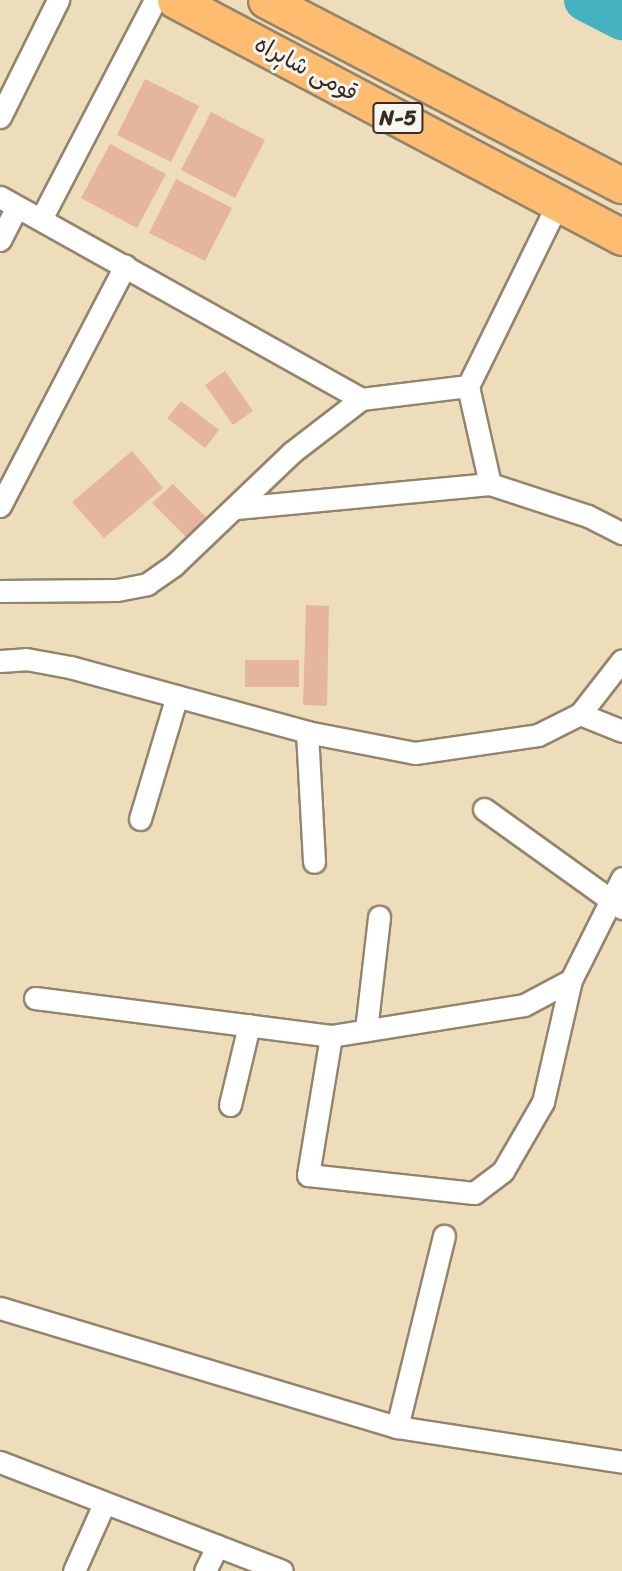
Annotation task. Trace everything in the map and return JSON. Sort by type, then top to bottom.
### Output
[{"type":"highway","name":"قومی شاہراہ","points":[[175,0],[622,237]]},
{"type":"highway","name":"قومی شاہراہ","points":[[266,0],[622,185]]},
{"type":"street","points":[[0,117],[58,0]]},
{"type":"street","points":[[41,219],[155,0]]},
{"type":"street","points":[[0,240],[8,202],[361,399]]},
{"type":"street","points":[[490,484],[468,386],[558,203]]},
{"type":"street","points":[[0,506],[125,266]]},
{"type":"street","points":[[0,591],[117,590],[147,584],[236,508],[291,453],[361,399],[468,386]]},
{"type":"street","points":[[236,508],[490,484],[588,516],[622,533]]},
{"type":"street","points":[[0,661],[26,659],[70,667],[307,732],[415,753],[538,735],[580,714],[622,660]]},
{"type":"street","points":[[140,819],[177,696]]},
{"type":"street","points":[[580,714],[622,731]]},
{"type":"street","points":[[307,732],[314,862]]},
{"type":"street","points":[[484,809],[615,905]]},
{"type":"street","points":[[331,1036],[308,1175],[474,1193],[503,1171],[543,1102],[572,980],[615,905],[622,878]]},
{"type":"street","points":[[366,1030],[379,916]]},
{"type":"street","points":[[35,998],[331,1036],[524,1005],[572,980]]},
{"type":"street","points":[[230,1105],[249,1025]]},
{"type":"street","points":[[397,1427],[444,1236]]},
{"type":"street","points":[[0,1308],[397,1427],[622,1462]]},
{"type":"street","points":[[0,1462],[282,1571]]},
{"type":"street","points":[[74,1571],[104,1504]]},
{"type":"street","points":[[205,1571],[216,1546]]},
{"type":"building","points":[[145,79],[199,106],[171,162],[117,135]]},
{"type":"building","points":[[211,112],[265,140],[235,198],[181,170]]},
{"type":"building","points":[[110,144],[166,174],[137,228],[81,198]]},
{"type":"building","points":[[176,179],[232,208],[205,261],[149,233]]},
{"type":"building","points":[[225,371],[253,411],[233,425],[205,385]]},
{"type":"building","points":[[181,401],[219,430],[205,448],[167,418]]},
{"type":"building","points":[[132,451],[163,488],[104,538],[72,502]]},
{"type":"building","points":[[173,484],[208,519],[188,539],[152,503]]},
{"type":"building","points":[[306,605],[329,606],[327,706],[303,705]]},
{"type":"building","points":[[245,660],[299,660],[299,687],[245,687]]},
{"type":"waterway","points":[[585,0],[622,19]]}]
